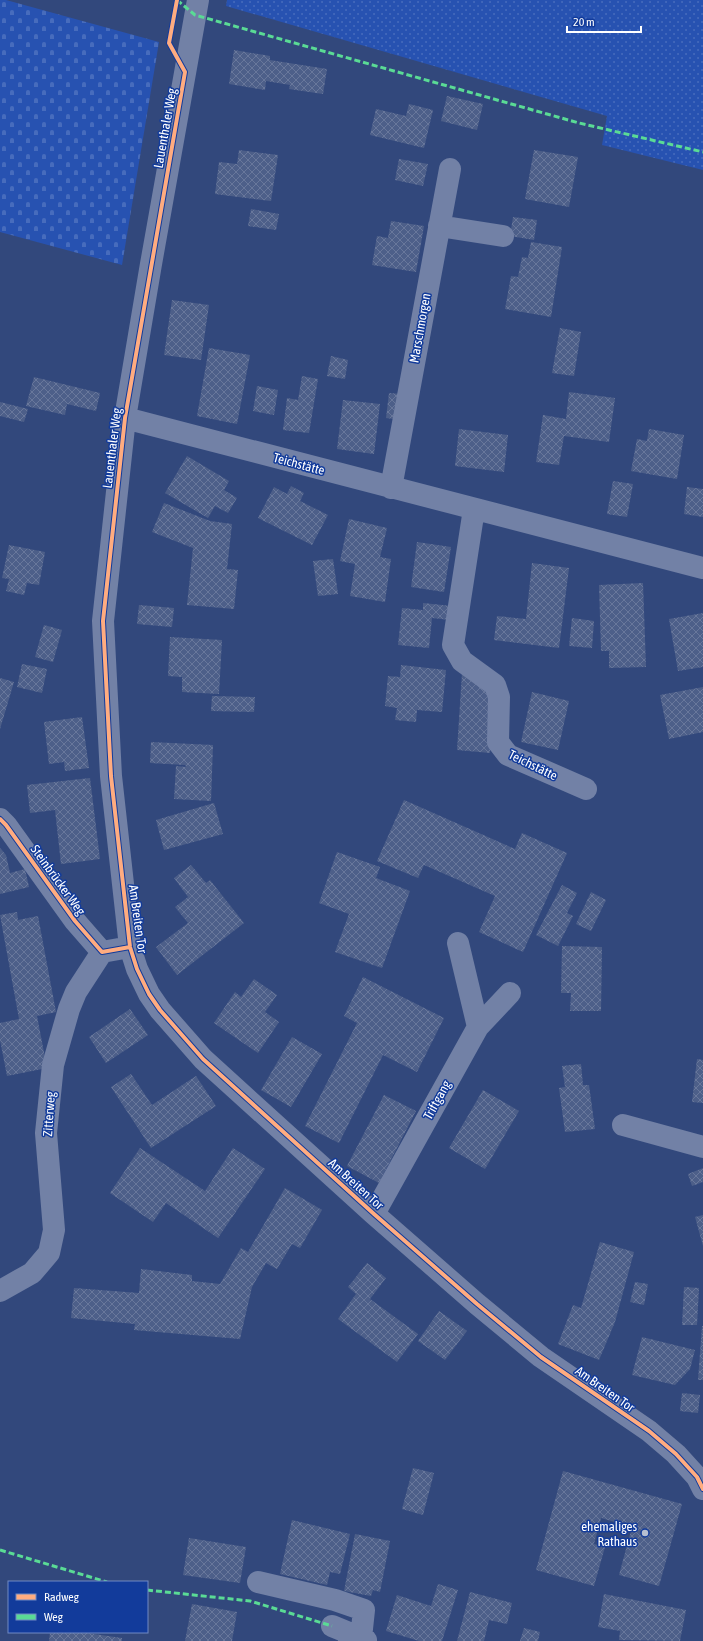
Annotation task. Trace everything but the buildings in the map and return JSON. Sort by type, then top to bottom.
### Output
[{"type":"street","name":"Lauenthaler Weg","points":[[117,831],[111,776],[103,621],[125,418],[197,7]]},
{"type":"street","name":"Marschmorgen","points":[[391,488],[450,169]]},
{"type":"street","points":[[439,226],[503,236]]},
{"type":"street","name":"Teichstätte","points":[[125,418],[703,568]]},
{"type":"street","name":"Teichstätte","points":[[474,509],[453,645],[462,660],[495,685],[499,697],[498,742],[508,755],[586,789]]},
{"type":"street","name":"Steinbrücker Weg","points":[[0,819],[6,824],[75,921],[102,952]]},
{"type":"street","name":"Am Breiten Tor","points":[[117,831],[130,947],[137,969],[149,994],[160,1010],[203,1059],[374,1214],[477,1304],[541,1357],[649,1431],[676,1454],[701,1480]]},
{"type":"street","points":[[458,943],[478,1027]]},
{"type":"street","points":[[102,952],[130,947]]},
{"type":"street","name":"Zitterweg","points":[[0,1291],[32,1273],[49,1253],[54,1230],[46,1133],[53,1065],[69,1009],[76,992],[102,952]]},
{"type":"street","name":"Triftgang","points":[[374,1214],[478,1027],[510,993]]},
{"type":"street","points":[[623,1125],[703,1147]]},
{"type":"street","points":[[258,1582],[335,1600],[364,1610],[359,1640],[332,1626]]},
{"type":"green space","points":[[0,0],[6,0],[159,42],[122,265],[0,232]]},
{"type":"green space","points":[[227,0],[703,0],[703,170],[602,145],[607,116],[226,6]]},
{"type":"marked path","points":[[177,0],[195,15],[579,123],[703,152]]},
{"type":"marked path","points":[[0,1550],[104,1581]]},
{"type":"marked path","points":[[148,1590],[250,1601],[332,1626]]},
{"type":"cycle path","points":[[177,0],[169,43],[185,72],[125,418],[103,621],[111,776],[130,947],[137,969],[149,994],[160,1010],[203,1059],[374,1214],[477,1304],[541,1357],[649,1431],[676,1454],[697,1477],[703,1489]]},
{"type":"cycle path","points":[[0,819],[6,825],[75,921],[102,952],[130,947]]},
{"type":"place","name":"ehemaliges Rathaus","points":[[645,1533]]}]
